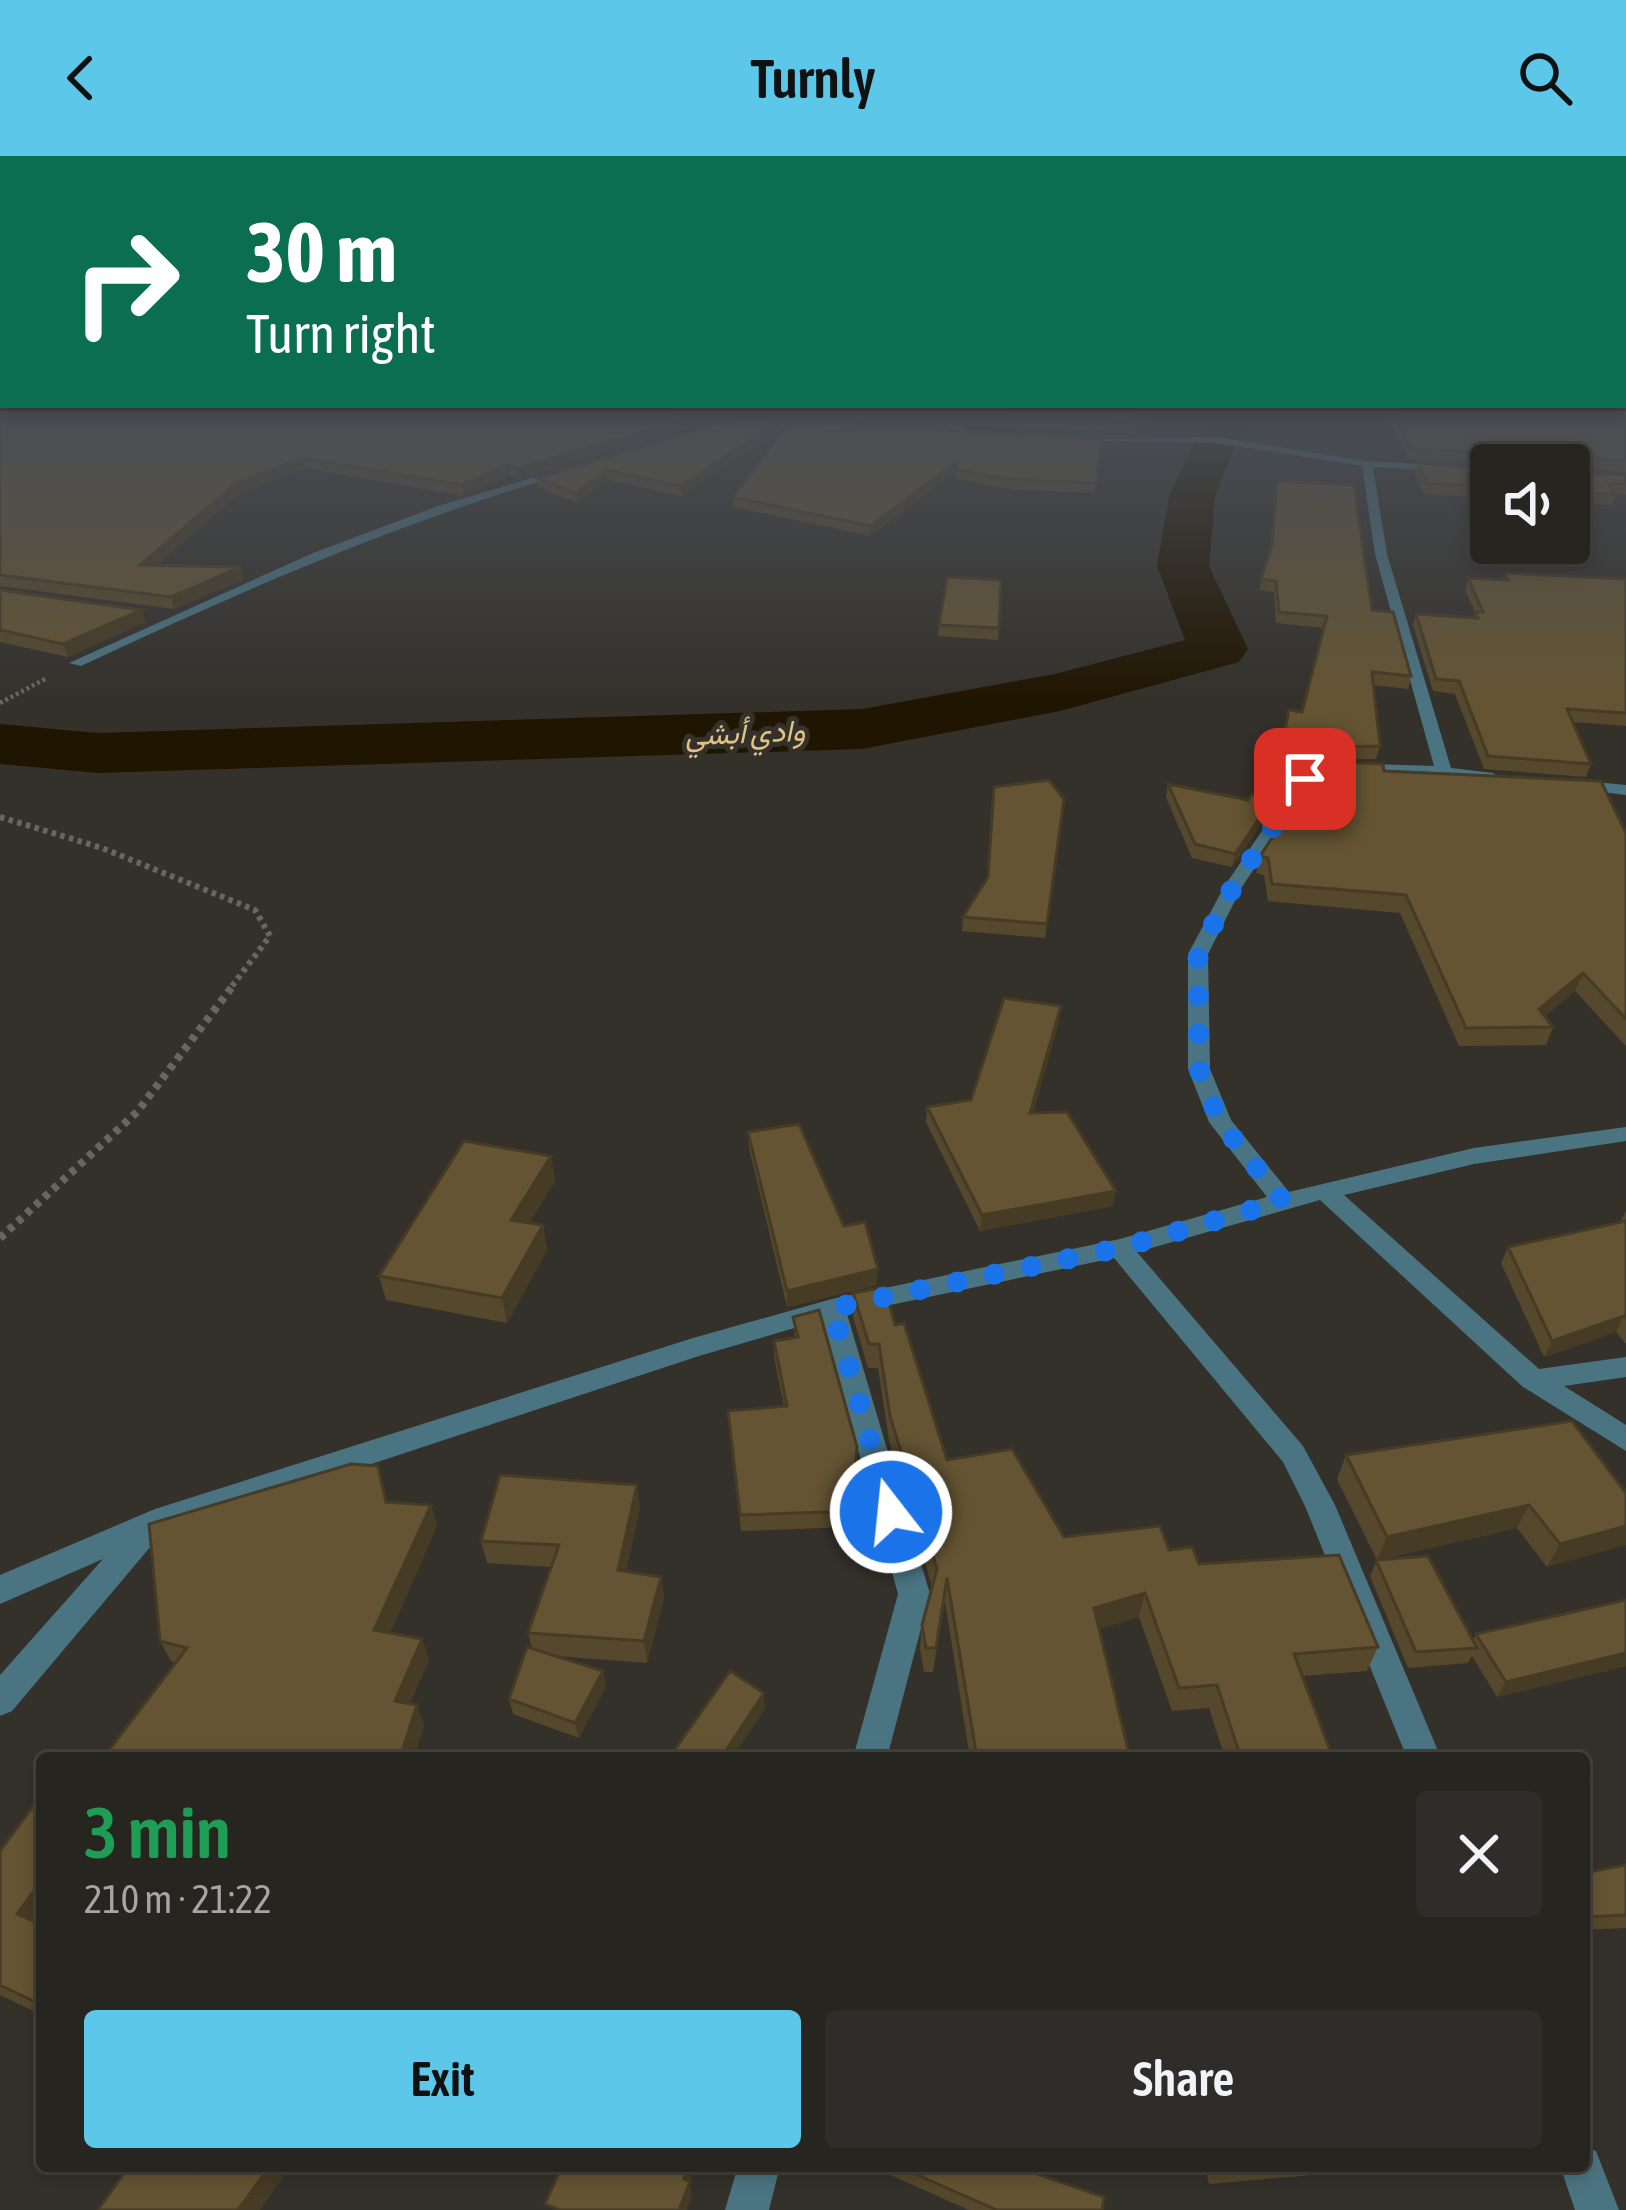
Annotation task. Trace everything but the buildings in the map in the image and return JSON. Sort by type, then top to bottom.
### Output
[{"type":"street","points":[[76,663],[174,618],[446,509]]},
{"type":"street","points":[[1374,509],[1381,554],[1444,773]]},
{"type":"street","points":[[133,613],[174,618]]},
{"type":"street","points":[[1283,1201],[1220,1122],[1199,1069],[1198,954],[1233,887],[1305,779],[1316,771],[1346,768],[1513,779]]},
{"type":"street","points":[[1558,784],[1626,790]]},
{"type":"street","points":[[0,1590],[154,1522],[693,1348],[832,1308],[1120,1248],[1283,1201],[1474,1156],[1626,1134]]},
{"type":"street","points":[[1325,1191],[1533,1379],[1626,1440]]},
{"type":"street","points":[[1120,1248],[1293,1454],[1320,1505],[1422,1752]]},
{"type":"street","points":[[832,1308],[914,1594],[872,1752]]},
{"type":"street","points":[[1533,1379],[1626,1367]]},
{"type":"street","points":[[0,1700],[154,1522]]},
{"type":"street","points":[[747,2210],[757,2172]]},
{"type":"street","points":[[1583,2172],[1597,2210]]},
{"type":"path","points":[[0,703],[76,663]]},
{"type":"path","points":[[0,817],[102,848],[255,910],[270,936],[137,1112],[0,1238]]},
{"type":"waterway","name":"وادي أبشي","points":[[0,744],[98,753],[862,729],[1060,692],[1218,649],[1183,566],[1190,509]]},
{"type":"route","points":[[891,1512],[832,1308],[1120,1248],[1283,1201],[1252,1168],[1220,1122],[1199,1069],[1198,954],[1233,887],[1305,779]]}]
